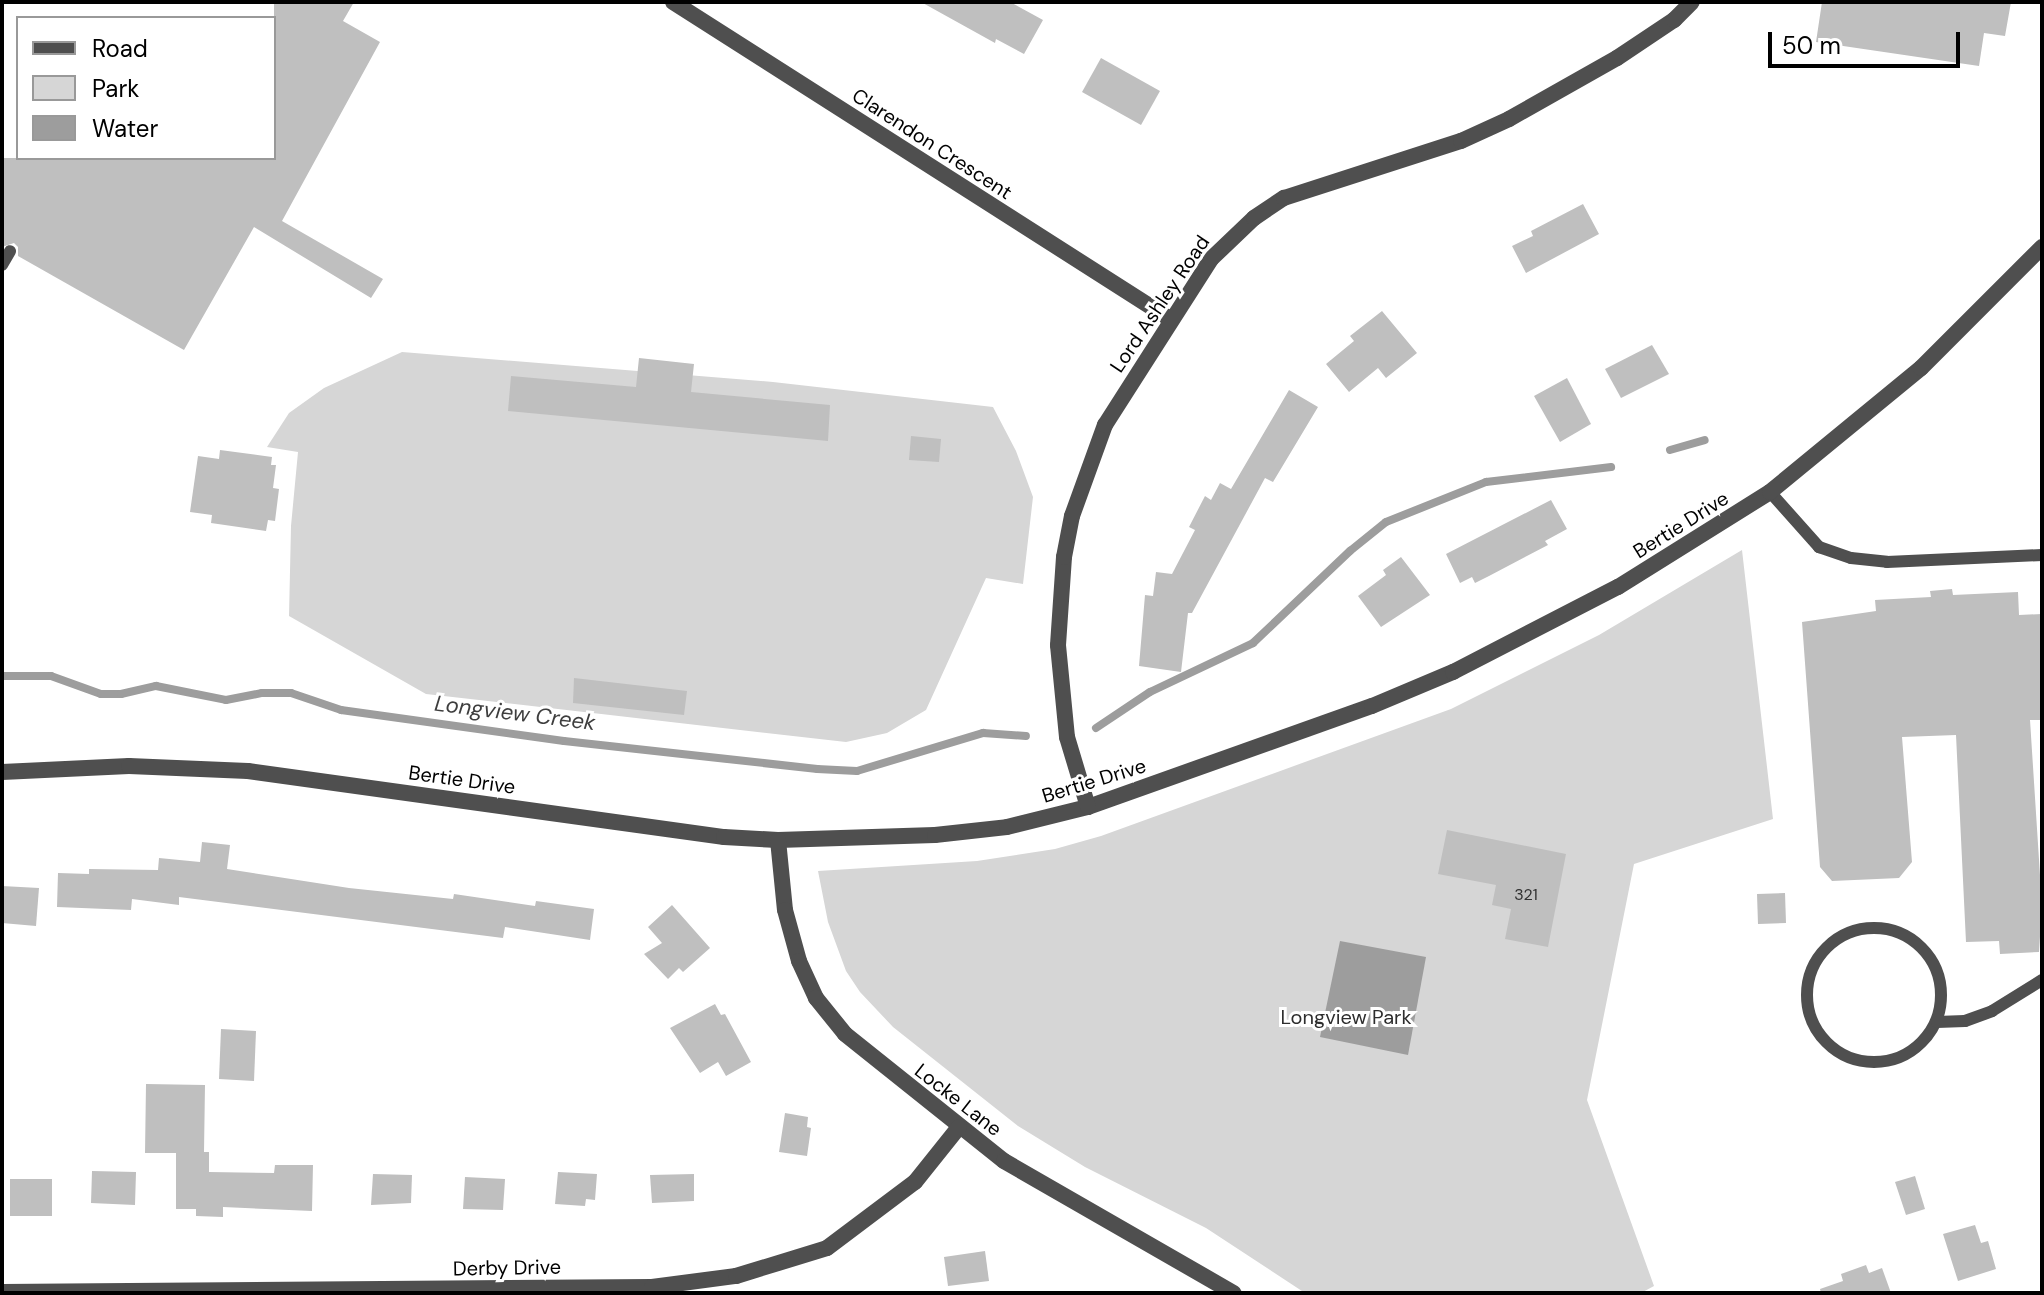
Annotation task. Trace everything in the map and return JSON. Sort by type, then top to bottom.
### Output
[{"type":"street","name":"Clarendon Crescent","points":[[673,2],[1170,319]]},
{"type":"street","name":"Lord Ashley Road","points":[[1088,807],[1067,737],[1058,645],[1064,557],[1083,479],[1105,425],[1170,319],[1229,238],[1284,198],[1461,141],[1509,119],[1617,58],[1674,20],[1692,2]]},
{"type":"street","name":"Bertie Drive","points":[[2,772],[129,766],[248,771],[709,835],[778,840],[935,835],[1007,827],[1088,807],[1372,706],[1453,672],[1618,587],[1770,492],[1921,368],[2042,247]]},
{"type":"street","name":"Locke Lane","points":[[778,840],[785,910],[799,961],[816,998],[845,1034],[959,1127],[1050,1190],[1234,1293]]},
{"type":"street","name":"Derby Drive","points":[[2,1292],[652,1287],[708,1281],[768,1268],[827,1248],[915,1182],[959,1127]]},
{"type":"lane","points":[[2,265],[10,251]]},
{"type":"lane","points":[[1770,492],[1819,547],[1851,558],[1887,562],[2042,555]]},
{"type":"lane","points":[[1872,927],[1895,930],[1915,941],[1935,967],[1942,1000],[1937,1022],[1925,1041],[1897,1058],[1865,1063],[1844,1056],[1826,1043],[1813,1025],[1806,1003],[1807,981],[1816,960],[1830,943],[1850,932],[1872,927]]},
{"type":"lane","points":[[1937,1022],[1965,1021],[1992,1011],[2042,980]]},
{"type":"green space","points":[[402,352],[773,382],[993,407],[1016,451],[1033,497],[1023,584],[986,578],[926,710],[887,733],[846,742],[426,694],[289,616],[291,526],[298,452],[267,447],[289,413],[324,388]]},
{"type":"green space","name":"Longview Park","points":[[1742,550],[1773,819],[1634,864],[1587,1100],[1654,1286],[1641,1293],[1305,1293],[1206,1228],[1085,1167],[1018,1126],[893,1027],[860,992],[846,971],[828,922],[818,871],[977,861],[1055,849],[1101,836],[1451,709],[1599,635]]},
{"type":"water","points":[[1340,941],[1426,957],[1408,1055],[1320,1037]]},
{"type":"building","points":[[274,2],[354,2],[343,21],[380,42],[282,221],[383,279],[371,298],[254,227],[184,350],[18,256],[18,247],[14,243],[2,247],[2,158],[276,160]]},
{"type":"building","points":[[921,2],[1010,2],[1043,20],[1024,54],[996,39],[995,43]]},
{"type":"building","points":[[1822,2],[2011,2],[2005,36],[1984,33],[1979,66],[1816,42]]},
{"type":"building","points":[[1101,58],[1160,91],[1141,125],[1082,92]]},
{"type":"building","points":[[1583,204],[1599,234],[1526,273],[1512,246],[1533,236],[1531,231]]},
{"type":"building","points":[[1382,311],[1417,353],[1386,378],[1378,368],[1349,392],[1326,364],[1354,341],[1350,336]]},
{"type":"building","points":[[1652,345],[1669,374],[1621,398],[1605,369]]},
{"type":"building","points":[[639,358],[694,364],[691,392],[830,405],[828,441],[508,411],[511,376],[636,387]]},
{"type":"building","points":[[1567,378],[1591,424],[1560,442],[1534,396]]},
{"type":"building","points":[[1289,390],[1318,407],[1273,482],[1265,478],[1192,613],[1188,613],[1181,672],[1139,666],[1145,595],[1153,596],[1156,572],[1172,574],[1195,530],[1189,527],[1205,496],[1211,500],[1220,483],[1231,489]]},
{"type":"building","points":[[911,436],[941,439],[939,462],[909,460]]},
{"type":"building","points":[[220,450],[272,457],[271,465],[276,465],[273,488],[279,489],[275,521],[268,520],[266,531],[211,523],[212,515],[190,512],[198,456],[219,459]]},
{"type":"building","points":[[1551,500],[1567,529],[1545,541],[1548,545],[1489,576],[1475,583],[1472,577],[1460,583],[1446,554]]},
{"type":"building","points":[[1401,557],[1430,595],[1381,627],[1358,596],[1386,575],[1383,570]]},
{"type":"building","points":[[1952,589],[1953,595],[2018,592],[2019,615],[2042,614],[2042,720],[2030,720],[2042,906],[2039,952],[2000,954],[1999,941],[1966,942],[1956,735],[1902,737],[1912,862],[1899,878],[1832,881],[1820,867],[1802,622],[1876,611],[1875,600],[1931,597],[1930,591]]},
{"type":"building","points":[[574,678],[687,691],[684,715],[573,703]]},
{"type":"building","points":[[1447,830],[1566,854],[1548,947],[1505,939],[1511,909],[1492,905],[1496,885],[1438,874]]},
{"type":"building","points":[[202,842],[230,845],[227,869],[349,888],[453,899],[454,894],[535,906],[536,901],[594,909],[590,940],[505,927],[503,938],[179,897],[179,905],[132,899],[131,910],[57,907],[58,873],[89,874],[89,869],[158,870],[159,858],[200,862]]},
{"type":"building","points":[[2,886],[39,888],[36,926],[2,923]]},
{"type":"building","points":[[1785,893],[1786,923],[1758,924],[1757,894]]},
{"type":"building","points":[[672,905],[710,948],[683,972],[679,968],[668,979],[644,954],[662,943],[648,927]]},
{"type":"building","points":[[715,1004],[721,1015],[725,1014],[751,1062],[726,1076],[718,1062],[700,1073],[670,1028]]},
{"type":"building","points":[[221,1029],[256,1031],[254,1081],[219,1079]]},
{"type":"building","points":[[146,1084],[205,1085],[204,1152],[209,1152],[209,1172],[274,1173],[275,1165],[313,1165],[312,1211],[223,1207],[223,1217],[196,1216],[196,1209],[176,1209],[176,1153],[145,1153]]},
{"type":"building","points":[[785,1113],[808,1117],[807,1127],[811,1128],[807,1156],[779,1152]]},
{"type":"building","points":[[92,1171],[136,1172],[135,1205],[91,1203]]},
{"type":"building","points":[[558,1172],[597,1174],[595,1200],[586,1199],[585,1206],[555,1204]]},
{"type":"building","points":[[373,1174],[412,1175],[411,1203],[371,1205]]},
{"type":"building","points":[[694,1174],[694,1201],[652,1203],[650,1175]]},
{"type":"building","points":[[1915,1176],[1925,1209],[1906,1215],[1895,1182]]},
{"type":"building","points":[[465,1177],[505,1179],[503,1210],[463,1209]]},
{"type":"building","points":[[10,1179],[52,1179],[52,1216],[10,1216]]},
{"type":"building","points":[[1975,1225],[1981,1243],[1988,1241],[1996,1269],[1958,1281],[1943,1234]]},
{"type":"building","points":[[985,1251],[989,1281],[948,1286],[944,1257]]},
{"type":"building","points":[[1866,1265],[1869,1273],[1882,1268],[1891,1293],[1821,1293],[1820,1289],[1843,1281],[1841,1274]]},
{"type":"waterway","points":[[1670,450],[1705,440]]},
{"type":"waterway","points":[[1096,728],[1150,692],[1253,643],[1350,551],[1386,522],[1486,482],[1611,467]]},
{"type":"waterway","name":"Longview Creek","points":[[2,676],[51,676],[101,694],[121,694],[156,686],[226,700],[262,693],[291,693],[341,710],[564,741],[817,769],[857,771],[983,733],[1026,736]]}]
